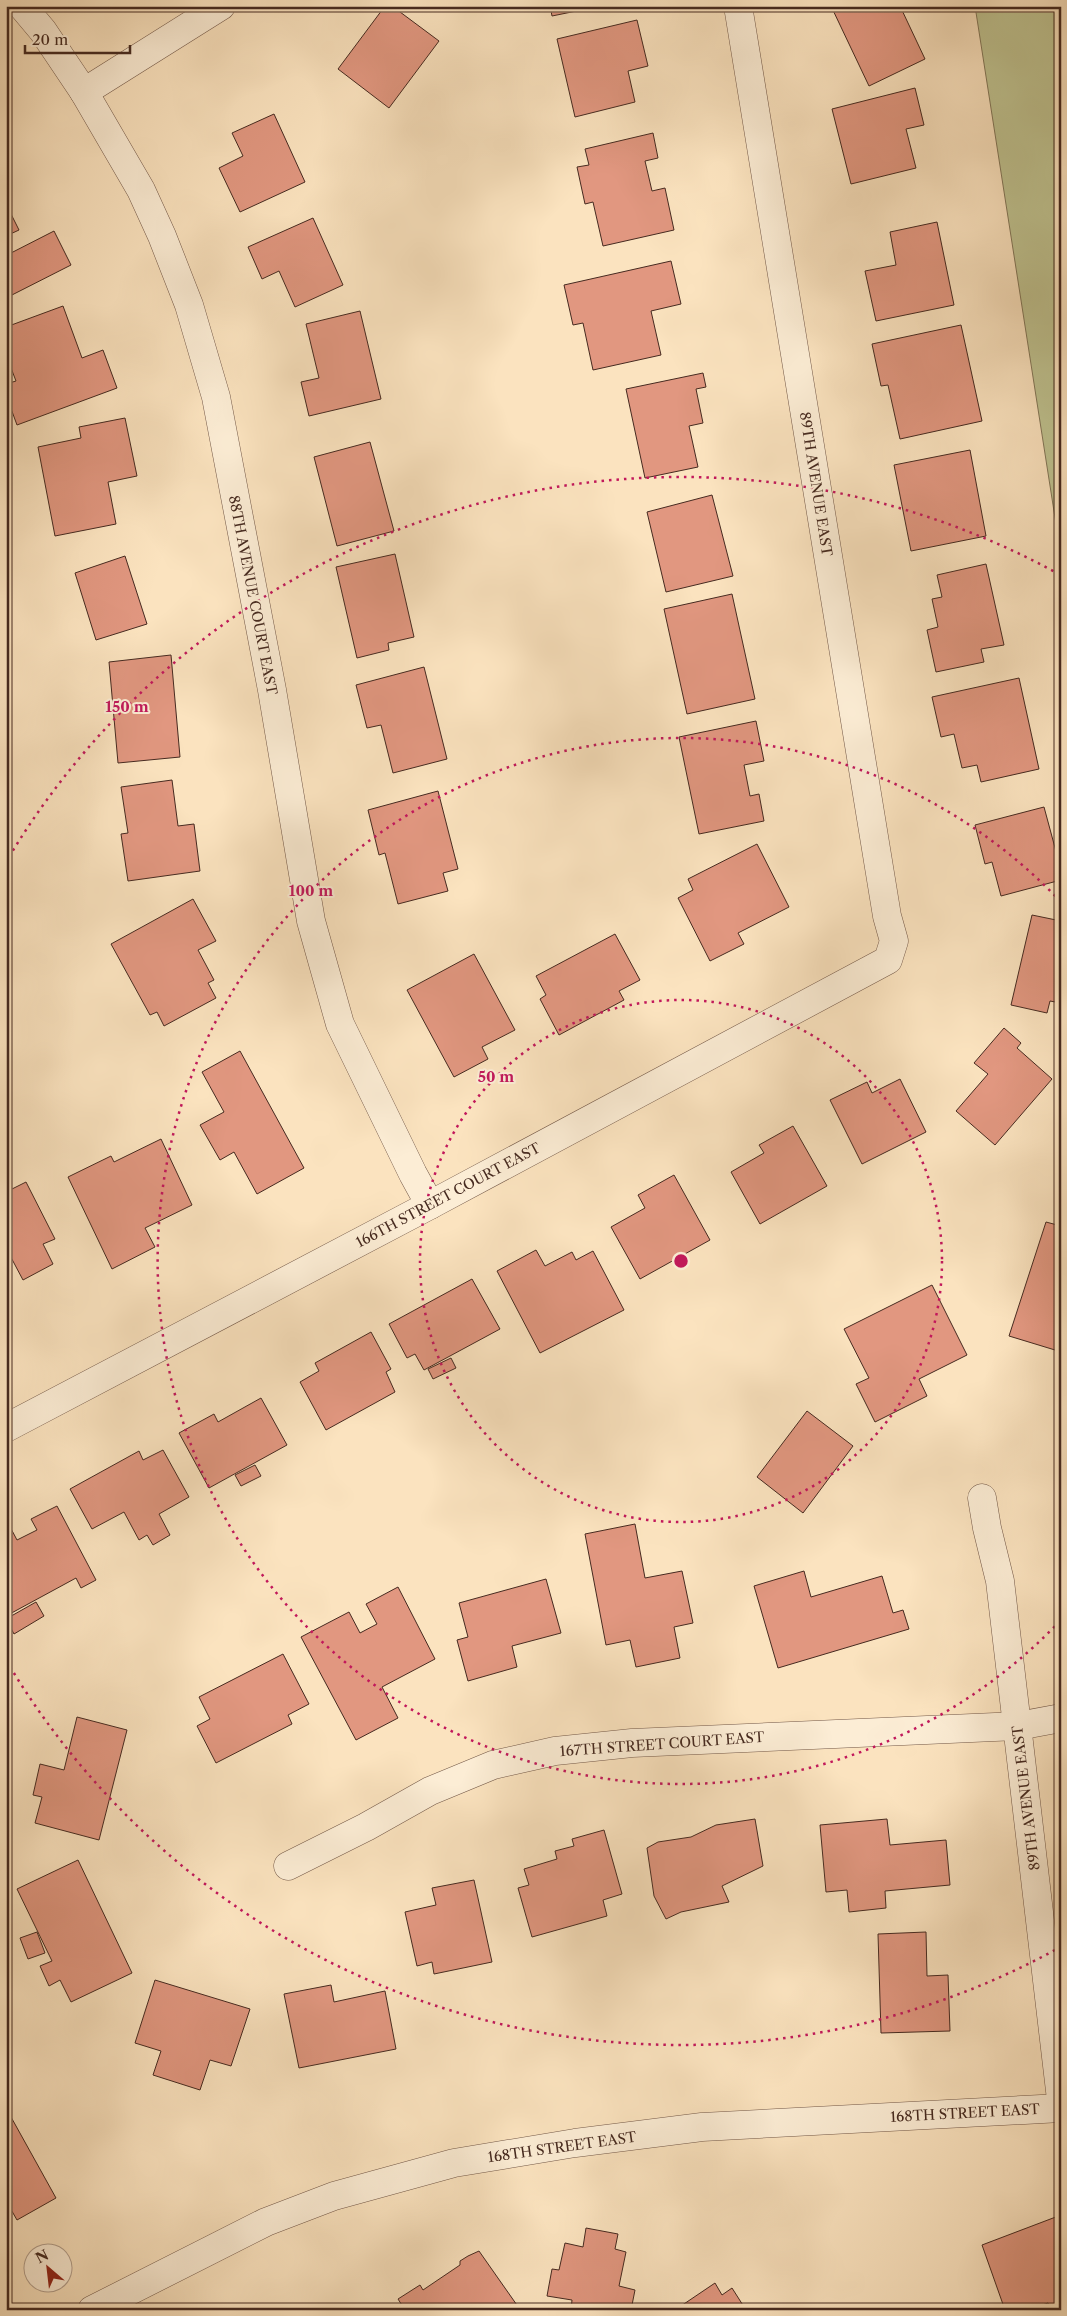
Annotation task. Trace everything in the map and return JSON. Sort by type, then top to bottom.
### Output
[{"type":"street","name":"88TH AVENUE COURT EAST","points":[[22,6],[43,30],[84,92],[141,190],[162,236],[189,305],[216,397],[272,690],[311,921],[340,1024],[430,1205]]},
{"type":"street","points":[[84,92],[221,6]]},
{"type":"street","name":"89TH AVENUE EAST","points":[[738,6],[887,916],[894,941],[888,960]]},
{"type":"street","name":"166TH STREET COURT EAST","points":[[6,1428],[430,1205],[888,960]]},
{"type":"street","name":"89TH AVENUE EAST","points":[[982,1498],[1000,1582],[1061,2099]]},
{"type":"street","name":"167TH STREET COURT EAST","points":[[288,1866],[366,1827],[430,1791],[493,1765],[554,1751],[632,1743],[1018,1726],[1061,1718]]},
{"type":"street","name":"168TH STREET EAST","points":[[92,2310],[266,2222],[334,2196],[454,2163],[575,2143],[702,2127],[1061,2108]]},
{"type":"green space","points":[[975,6],[1057,6],[1061,15],[1061,556]]},
{"type":"building","points":[[385,6],[392,6],[439,41],[389,108],[338,69]]},
{"type":"building","points":[[550,6],[601,6],[552,16]]},
{"type":"building","points":[[831,6],[900,6],[925,59],[869,86]]},
{"type":"building","points":[[637,20],[648,66],[628,71],[635,102],[575,117],[557,39]]},
{"type":"building","points":[[915,88],[924,125],[906,129],[916,168],[851,184],[832,109]]},
{"type":"building","points":[[274,114],[305,182],[240,212],[219,168],[243,156],[232,133]]},
{"type":"building","points":[[653,133],[658,158],[645,161],[652,191],[665,188],[674,230],[603,246],[593,202],[585,204],[577,167],[589,165],[585,149]]},
{"type":"building","points":[[6,204],[19,230],[6,236]]},
{"type":"building","points":[[313,218],[343,285],[295,307],[279,271],[262,279],[248,247]]},
{"type":"building","points":[[937,222],[954,305],[876,321],[865,271],[896,265],[890,232]]},
{"type":"building","points":[[54,231],[71,265],[6,298],[6,247],[9,254]]},
{"type":"building","points":[[671,261],[681,304],[651,311],[661,355],[593,370],[583,323],[573,325],[564,285]]},
{"type":"building","points":[[63,306],[82,358],[103,350],[117,388],[17,425],[6,395],[6,384],[16,381],[6,355],[6,327]]},
{"type":"building","points":[[360,311],[381,399],[309,416],[301,382],[319,378],[306,324]]},
{"type":"building","points":[[961,325],[982,421],[900,439],[888,385],[881,386],[872,344]]},
{"type":"building","points":[[703,373],[706,387],[696,389],[703,423],[689,426],[698,467],[645,478],[626,389]]},
{"type":"building","points":[[125,418],[137,476],[108,482],[116,524],[55,536],[38,447],[81,438],[79,427]]},
{"type":"building","points":[[370,442],[394,531],[337,546],[314,457]]},
{"type":"building","points":[[970,450],[986,536],[911,551],[894,465]]},
{"type":"building","points":[[712,495],[733,576],[666,592],[647,512]]},
{"type":"building","points":[[395,554],[414,637],[388,643],[389,650],[357,658],[336,567]]},
{"type":"building","points":[[125,556],[147,624],[96,640],[75,573]]},
{"type":"building","points":[[986,564],[1004,645],[981,649],[984,662],[936,672],[927,630],[938,627],[932,599],[942,597],[937,575]]},
{"type":"building","points":[[732,594],[755,699],[687,714],[664,609]]},
{"type":"building","points":[[171,655],[180,757],[118,763],[109,662]]},
{"type":"building","points":[[424,667],[447,759],[393,773],[381,725],[367,728],[356,685]]},
{"type":"building","points":[[1019,678],[1039,769],[981,782],[977,765],[962,768],[954,734],[941,737],[932,697]]},
{"type":"building","points":[[756,721],[764,761],[744,765],[750,796],[759,794],[764,821],[699,834],[679,737]]},
{"type":"building","points":[[172,780],[178,826],[194,824],[200,871],[128,881],[121,834],[128,833],[121,787]]},
{"type":"building","points":[[438,791],[458,869],[443,873],[448,891],[398,904],[385,853],[379,855],[368,810]]},
{"type":"building","points":[[1044,807],[1061,870],[1061,880],[1001,896],[992,862],[985,864],[975,825]]},
{"type":"building","points":[[757,844],[789,907],[738,933],[744,944],[710,961],[678,898],[693,890],[688,879]]},
{"type":"building","points":[[193,899],[216,941],[198,950],[214,980],[208,983],[216,998],[164,1026],[157,1012],[150,1015],[111,944]]},
{"type":"building","points":[[1032,915],[1061,921],[1061,1003],[1050,1001],[1047,1013],[1011,1005]]},
{"type":"building","points":[[615,934],[640,980],[619,991],[624,1000],[559,1035],[540,999],[546,995],[536,976]]},
{"type":"building","points":[[474,954],[515,1030],[482,1047],[488,1059],[454,1077],[407,990]]},
{"type":"building","points":[[1004,1028],[1021,1043],[1017,1048],[1052,1079],[995,1145],[956,1111],[988,1074],[974,1063]]},
{"type":"building","points":[[240,1051],[304,1168],[257,1194],[234,1152],[220,1160],[200,1125],[224,1112],[202,1072]]},
{"type":"building","points":[[900,1079],[926,1132],[862,1164],[830,1100],[867,1082],[872,1093]]},
{"type":"building","points":[[793,1126],[827,1186],[760,1224],[731,1172],[764,1153],[759,1145]]},
{"type":"building","points":[[161,1139],[192,1205],[145,1228],[155,1247],[112,1269],[68,1177],[111,1156],[114,1162]]},
{"type":"building","points":[[674,1175],[710,1240],[640,1279],[611,1227],[645,1208],[638,1195]]},
{"type":"building","points":[[26,1182],[55,1239],[43,1244],[53,1264],[23,1280],[6,1248],[6,1192]]},
{"type":"building","points":[[1046,1222],[1061,1226],[1061,1332],[1055,1350],[1009,1336]]},
{"type":"building","points":[[536,1250],[545,1266],[572,1252],[576,1260],[593,1251],[624,1310],[540,1353],[497,1271]]},
{"type":"building","points":[[472,1279],[500,1329],[424,1370],[415,1354],[407,1358],[389,1324]]},
{"type":"building","points":[[932,1285],[967,1355],[919,1379],[927,1396],[875,1422],[856,1384],[869,1378],[844,1329]]},
{"type":"building","points":[[371,1332],[391,1369],[386,1372],[395,1392],[326,1430],[300,1382],[319,1371],[315,1363]]},
{"type":"building","points":[[451,1358],[456,1368],[433,1379],[428,1369]]},
{"type":"building","points":[[261,1398],[287,1445],[209,1488],[179,1433],[214,1414],[218,1422]]},
{"type":"building","points":[[807,1411],[853,1446],[803,1513],[757,1477]]},
{"type":"building","points":[[163,1450],[189,1497],[159,1514],[170,1535],[153,1545],[147,1535],[139,1540],[124,1512],[92,1529],[70,1489],[139,1451],[143,1460]]},
{"type":"building","points":[[255,1465],[261,1476],[241,1486],[235,1475]]},
{"type":"building","points":[[57,1506],[96,1580],[81,1588],[76,1578],[6,1616],[6,1524],[8,1523],[17,1540],[37,1530],[31,1519]]},
{"type":"building","points":[[635,1524],[645,1578],[682,1571],[693,1623],[674,1627],[680,1658],[636,1667],[630,1640],[606,1645],[585,1534]]},
{"type":"building","points":[[804,1571],[811,1597],[882,1576],[893,1613],[903,1610],[909,1629],[778,1668],[754,1586]]},
{"type":"building","points":[[546,1579],[561,1633],[512,1646],[517,1667],[468,1681],[457,1640],[468,1637],[459,1603]]},
{"type":"building","points":[[398,1587],[435,1659],[382,1687],[398,1718],[356,1740],[301,1637],[349,1612],[360,1633],[377,1624],[366,1604]]},
{"type":"building","points":[[36,1602],[44,1616],[14,1634],[6,1619]]},
{"type":"building","points":[[283,1654],[309,1704],[288,1715],[292,1724],[216,1763],[197,1726],[210,1719],[199,1697]]},
{"type":"building","points":[[77,1717],[127,1730],[99,1840],[35,1823],[42,1797],[33,1795],[40,1764],[64,1770]]},
{"type":"building","points":[[755,1819],[763,1866],[722,1886],[729,1902],[681,1912],[666,1919],[654,1896],[647,1848],[658,1842],[691,1837],[716,1825]]},
{"type":"building","points":[[887,1819],[890,1845],[946,1840],[950,1885],[885,1891],[886,1908],[849,1912],[847,1890],[826,1892],[820,1825]]},
{"type":"building","points":[[604,1830],[622,1894],[603,1900],[607,1916],[532,1937],[518,1888],[529,1885],[524,1869],[557,1859],[555,1851],[574,1846],[572,1839]]},
{"type":"building","points":[[78,1860],[132,1973],[71,2002],[60,1980],[49,1986],[40,1966],[52,1961],[17,1889]]},
{"type":"building","points":[[474,1880],[492,1962],[434,1974],[432,1962],[417,1966],[405,1912],[436,1905],[432,1888]]},
{"type":"building","points":[[37,1932],[45,1953],[28,1959],[20,1938]]},
{"type":"building","points":[[926,1932],[927,1976],[948,1975],[950,2031],[881,2033],[878,1934]]},
{"type":"building","points":[[155,1980],[250,2009],[231,2066],[210,2060],[200,2090],[153,2075],[161,2051],[135,2043]]},
{"type":"building","points":[[331,1985],[334,2002],[385,1991],[396,2049],[299,2068],[284,1994]]},
{"type":"building","points":[[6,2108],[56,2198],[17,2220],[9,2206],[6,2207]]},
{"type":"building","points":[[1061,2215],[1061,2310],[1051,2310],[1048,2303],[1028,2310],[1005,2310],[982,2245]]},
{"type":"building","points":[[586,2228],[618,2234],[615,2249],[626,2252],[619,2286],[635,2290],[631,2310],[571,2310],[572,2300],[547,2296],[552,2269],[559,2270],[565,2243],[583,2247]]},
{"type":"building","points":[[479,2251],[519,2308],[405,2310],[398,2299],[420,2285],[423,2290],[460,2265],[460,2261]]},
{"type":"building","points":[[715,2283],[722,2295],[732,2288],[746,2310],[675,2310]]}]
